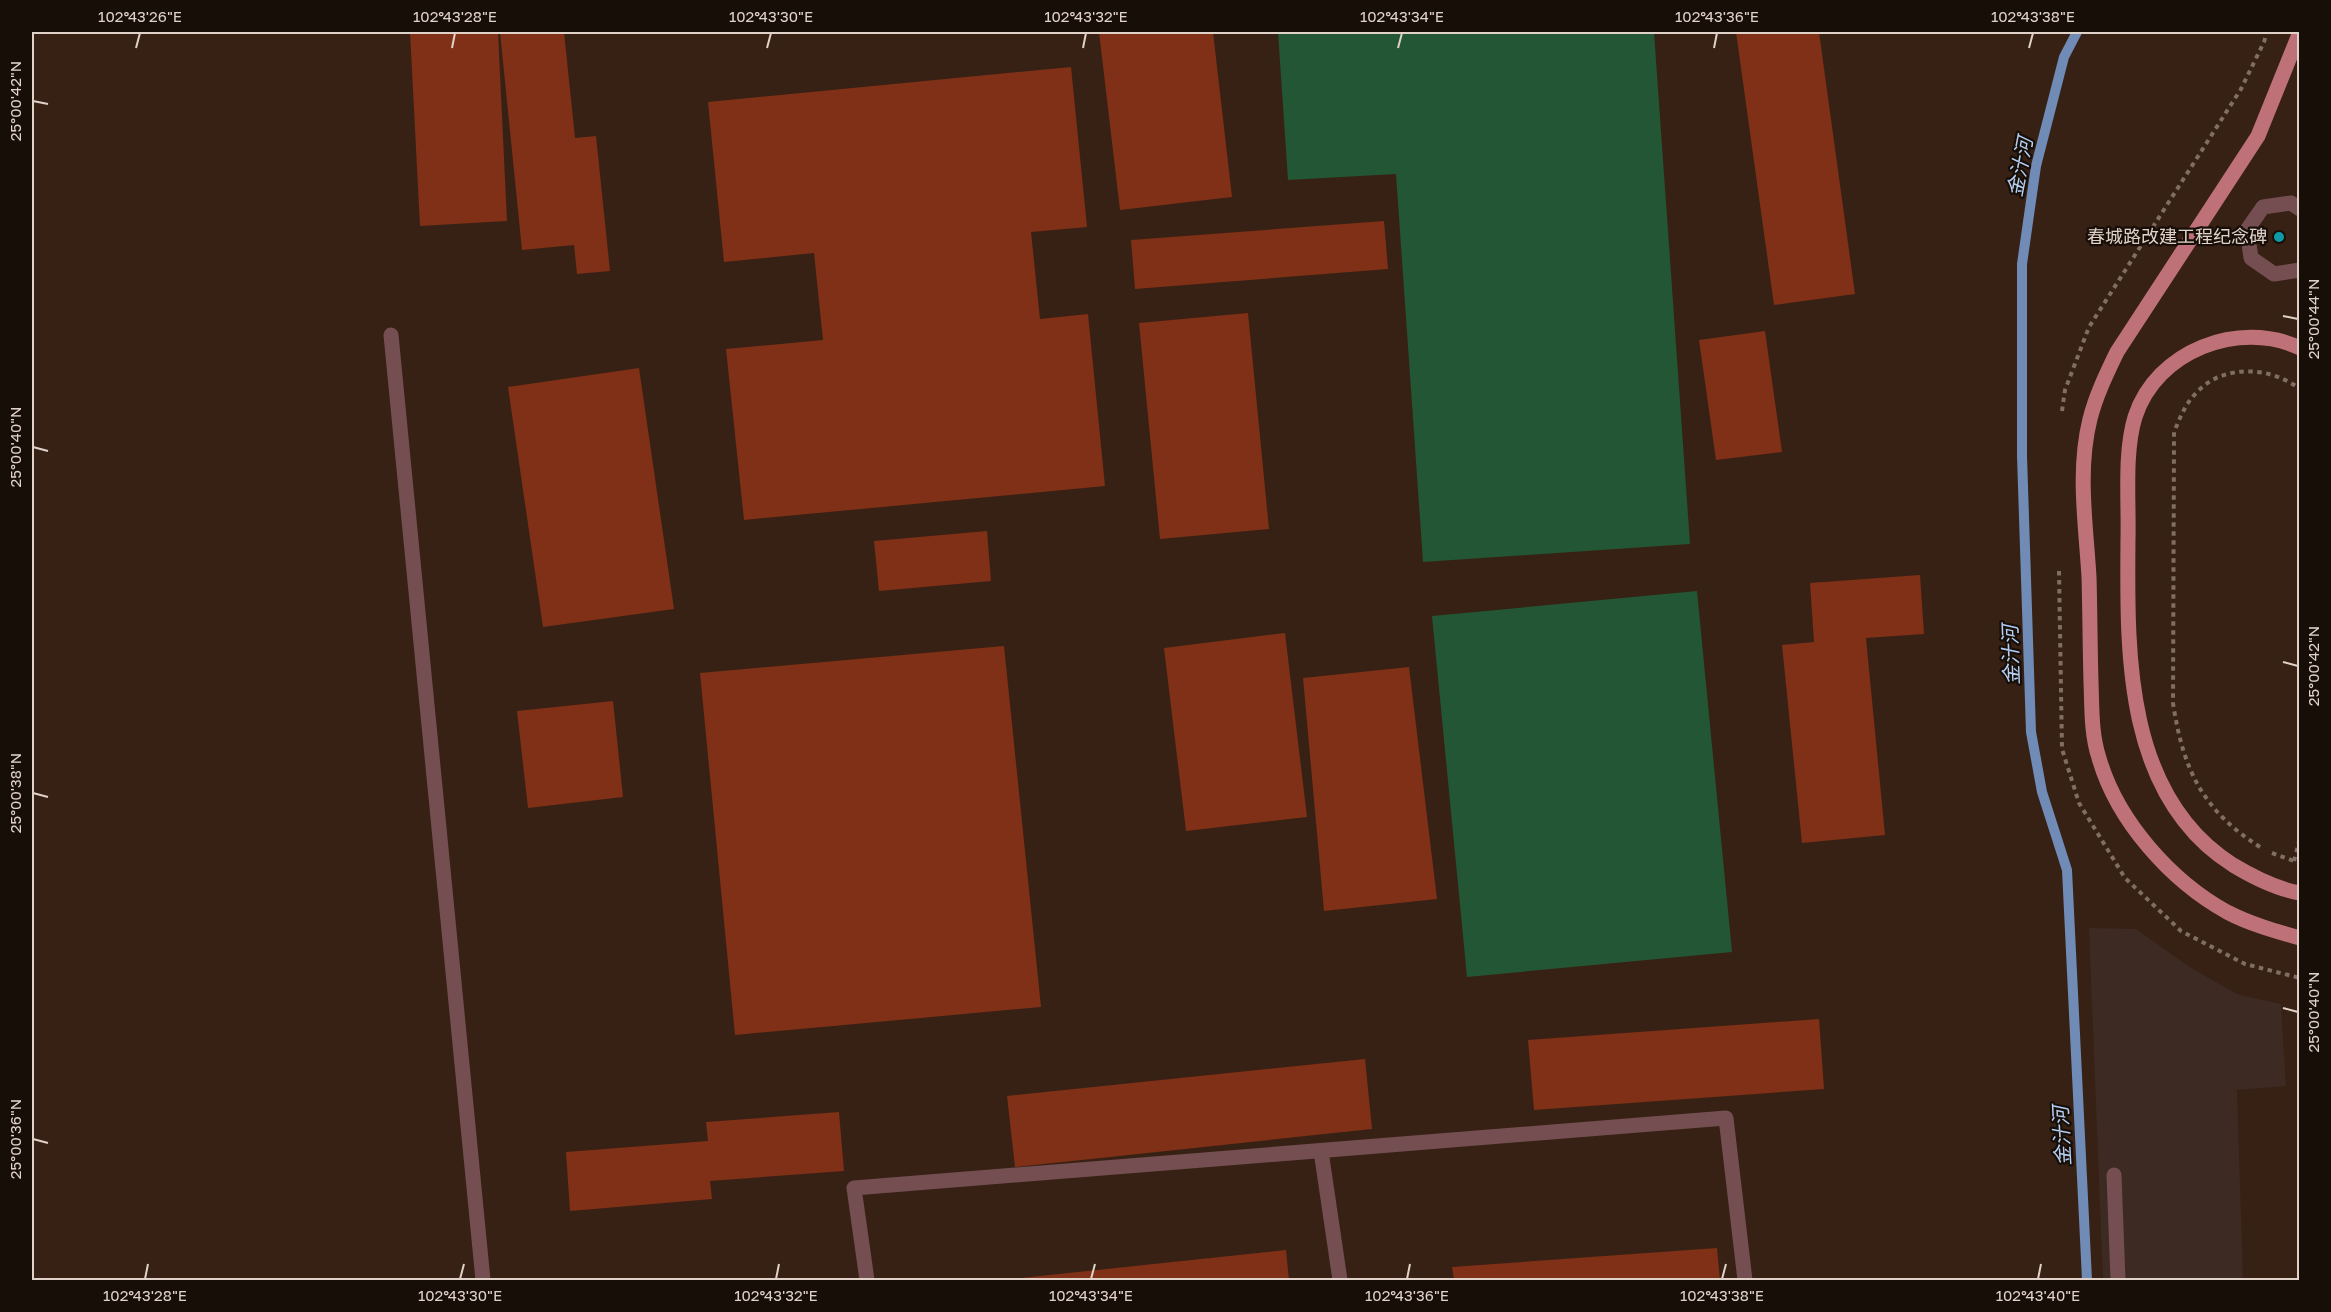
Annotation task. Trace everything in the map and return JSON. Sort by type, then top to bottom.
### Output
[{"type":"main road","points":[[2300,32],[2258,136],[2117,352],[2101,385],[2090,419],[2084,456],[2083,499],[2089,576],[2092,716],[2098,758],[2114,795],[2135,829],[2161,859],[2195,891],[2228,912],[2267,929],[2300,938]]},
{"type":"main road","points":[[2300,348],[2273,339],[2249,336],[2224,339],[2201,346],[2180,358],[2156,381],[2146,394],[2135,416],[2130,445],[2128,571],[2130,648],[2135,701],[2146,750],[2167,794],[2188,828],[2217,855],[2249,875],[2287,891],[2300,893]]},
{"type":"street","points":[[2300,209],[2291,203],[2264,207],[2247,230],[2251,258],[2274,274],[2300,270]]},
{"type":"street","points":[[391,335],[483,1281]]},
{"type":"street","points":[[867,1281],[854,1188],[1726,1118],[1745,1281]]},
{"type":"street","points":[[1321,1151],[1340,1281]]},
{"type":"street","points":[[2114,1175],[2118,1281]]},
{"type":"path","points":[[2300,389],[2268,374],[2250,371],[2230,373],[2213,379],[2197,392],[2183,410],[2174,432],[2173,451],[2173,703],[2178,735],[2187,765],[2202,794],[2220,815],[2245,837],[2265,850],[2300,863]]},
{"type":"path","points":[[2294,861],[2300,838]]},
{"type":"shaded area","points":[[2089,928],[2136,929],[2191,968],[2239,995],[2281,1004],[2286,1086],[2237,1090],[2243,1280],[2103,1280]]},
{"type":"green space","points":[[1278,32],[1654,32],[1690,544],[1423,562],[1396,174],[1288,180]]},
{"type":"green space","points":[[1697,591],[1732,952],[1467,977],[1432,616]]},
{"type":"building","points":[[410,32],[498,32],[507,221],[420,226]]},
{"type":"building","points":[[500,32],[564,32],[575,138],[596,136],[610,271],[577,274],[574,245],[522,250]]},
{"type":"building","points":[[1099,32],[1213,32],[1232,197],[1120,210]]},
{"type":"building","points":[[1736,32],[1819,32],[1855,294],[1774,305]]},
{"type":"building","points":[[1071,67],[1087,227],[1031,232],[1040,319],[1088,314],[1105,486],[744,520],[726,349],[823,340],[814,253],[724,262],[708,102]]},
{"type":"building","points":[[1384,221],[1388,269],[1135,289],[1131,240]]},
{"type":"building","points":[[1248,313],[1269,529],[1160,539],[1139,323]]},
{"type":"building","points":[[1765,331],[1782,452],[1716,460],[1699,340]]},
{"type":"building","points":[[639,368],[674,609],[543,627],[508,387]]},
{"type":"building","points":[[987,531],[991,581],[879,591],[874,541]]},
{"type":"building","points":[[1920,575],[1924,634],[1866,638],[1885,835],[1802,843],[1782,645],[1814,642],[1810,583]]},
{"type":"building","points":[[1285,633],[1307,817],[1186,831],[1164,648]]},
{"type":"building","points":[[1004,646],[1041,1007],[735,1035],[700,673]]},
{"type":"building","points":[[1409,667],[1437,899],[1324,911],[1303,678]]},
{"type":"building","points":[[613,701],[623,797],[528,808],[517,711]]},
{"type":"building","points":[[1819,1019],[1824,1089],[1534,1110],[1528,1040]]},
{"type":"building","points":[[1365,1059],[1372,1129],[1015,1167],[1007,1096]]},
{"type":"building","points":[[839,1112],[844,1171],[710,1181],[712,1199],[570,1211],[566,1152],[708,1141],[706,1122]]},
{"type":"building","points":[[1717,1248],[1720,1280],[1454,1280],[1452,1267]]},
{"type":"building","points":[[1286,1250],[1289,1280],[1012,1280],[1012,1279]]},
{"type":"waterway","name":"金汁河","points":[[2077,32],[2064,57],[2036,166],[2022,264],[2022,456],[2031,732],[2042,792],[2067,870],[2087,1280]]},
{"type":"place","name":"春城路改建工程纪念碑","points":[[2279,237]]}]
